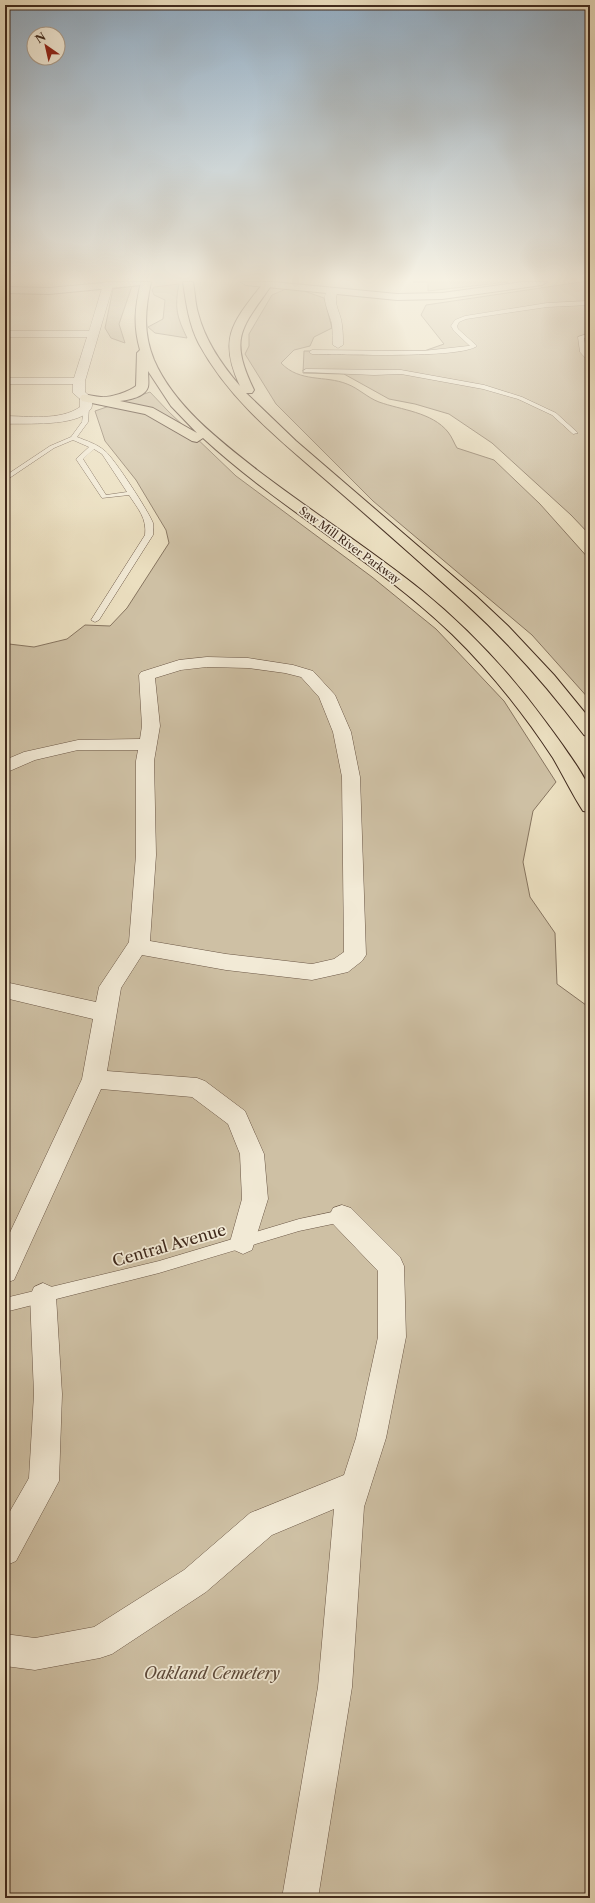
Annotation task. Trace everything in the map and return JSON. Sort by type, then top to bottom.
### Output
[{"type":"highway","points":[[86,403],[120,398],[139,391],[143,382],[143,371]]},
{"type":"highway","name":"Saw Mill River Parkway","points":[[154,371],[176,404],[208,437],[252,472],[399,580],[458,632],[519,698],[566,765],[590,806]]},
{"type":"highway","points":[[222,371],[231,384],[262,416],[498,625],[554,685],[590,731]]},
{"type":"highway","points":[[238,371],[262,416]]},
{"type":"highway","points":[[86,403],[132,406],[155,414],[252,472]]},
{"type":"street","points":[[5,420],[64,417],[80,413],[86,403],[79,393],[79,381],[82,371]]},
{"type":"street","points":[[5,381],[79,381]]},
{"type":"street","points":[[5,1271],[94,1079],[110,987],[137,946],[139,943],[146,855],[145,761],[152,726],[147,675],[179,666],[207,662],[248,663],[287,668],[307,674],[327,695],[342,732],[351,777],[355,955],[340,966],[312,972],[226,962],[137,946]]},
{"type":"street","points":[[5,767],[30,756],[78,744],[114,746],[148,744]]},
{"type":"street","points":[[5,990],[105,1013]]},
{"type":"street","points":[[94,1079],[197,1088],[237,1118],[252,1154],[255,1200],[243,1242]]},
{"type":"street","points":[[300,1898],[336,1687],[349,1507],[371,1438],[392,1337],[391,1266],[342,1216]]},
{"type":"street","points":[[5,1550],[44,1481],[48,1394],[43,1296]]},
{"type":"street","points":[[5,1650],[35,1654],[100,1642],[195,1580],[261,1524],[356,1485]]},
{"type":"lane","points":[[306,371],[374,373],[401,372],[427,378],[484,387],[520,398],[554,414],[575,433]]},
{"type":"lane","points":[[5,479],[52,447],[73,438],[85,422],[86,403]]},
{"type":"lane","points":[[73,438],[94,446],[104,453],[132,493],[150,525],[149,535],[95,620]]},
{"type":"lane","points":[[94,446],[79,459],[104,497],[132,493]]},
{"type":"lane","name":"Central Avenue","points":[[5,1305],[159,1267],[299,1226],[342,1216]]},
{"type":"green space","points":[[255,371],[292,371],[304,376],[339,381],[355,388],[379,402],[416,412],[434,420],[448,432],[457,448],[494,460],[540,504],[590,560],[590,700],[532,635],[373,501],[276,404]]},
{"type":"green space","points":[[303,371],[590,371],[590,535],[571,515],[492,443],[449,414],[415,404],[389,399],[344,374],[303,373]]},
{"type":"green space","name":"Oakland Cemetery","points":[[150,392],[236,476],[372,577],[436,629],[504,701],[556,782],[533,811],[523,862],[530,897],[555,933],[557,984],[590,1008],[590,1898],[5,1898],[5,640],[9,644],[34,647],[67,639],[85,625],[110,626],[127,608],[169,543],[166,530],[136,480],[105,441],[95,411]]}]
